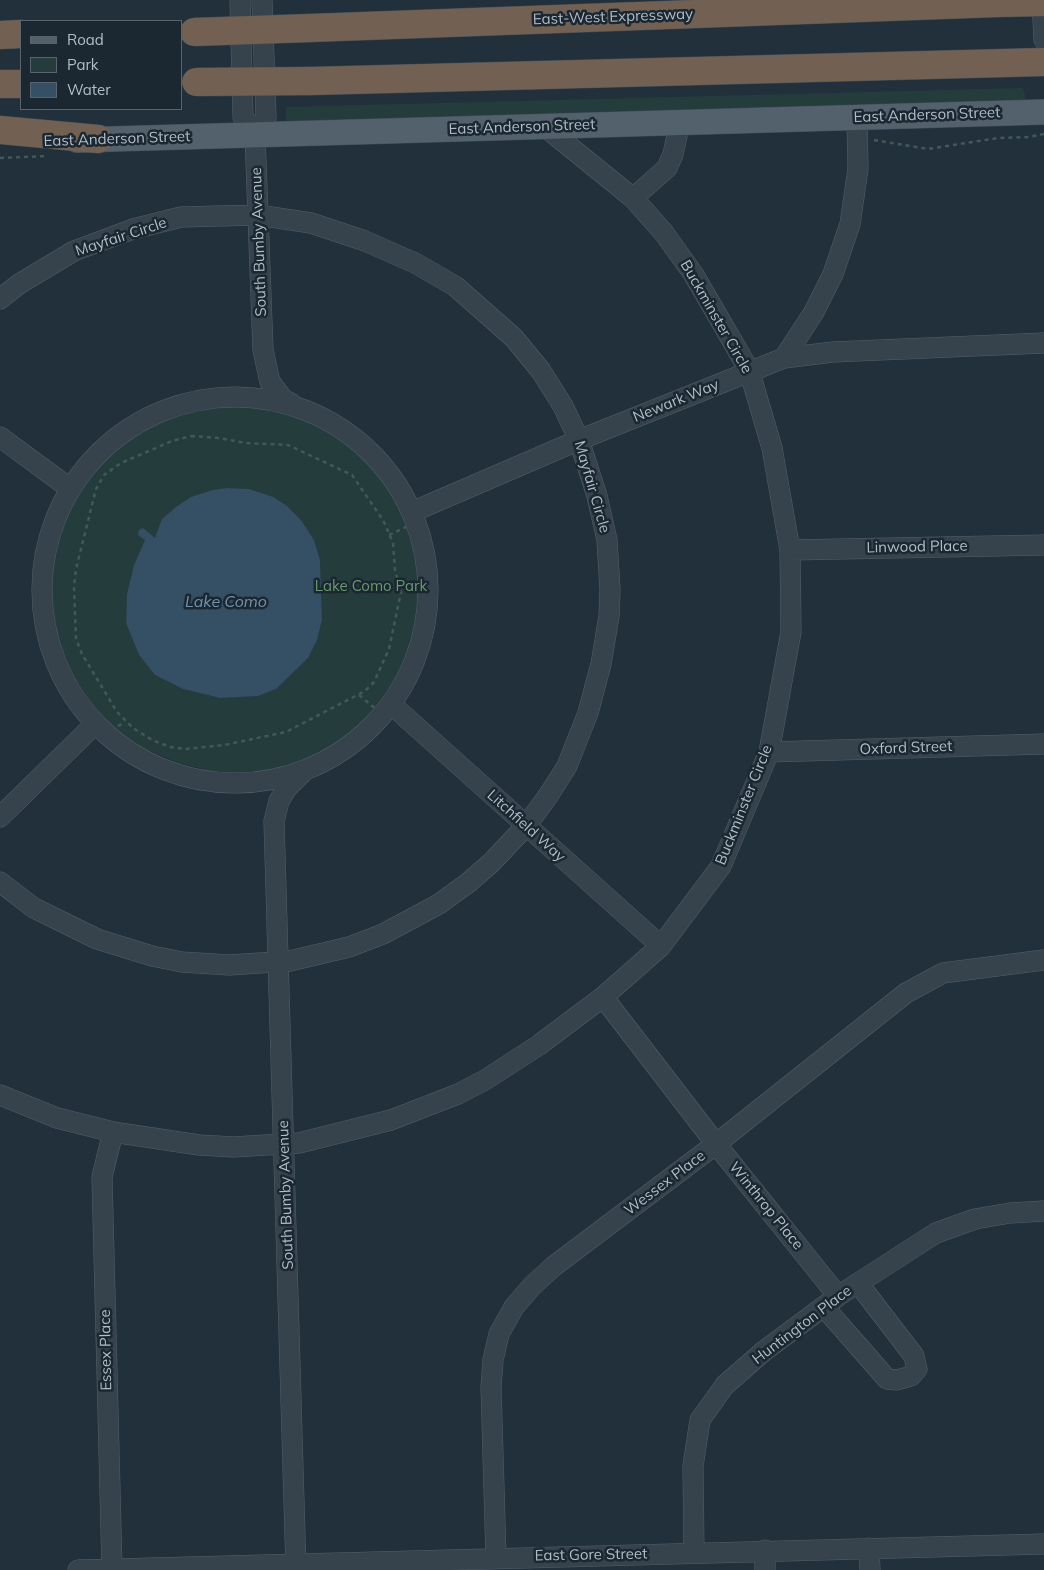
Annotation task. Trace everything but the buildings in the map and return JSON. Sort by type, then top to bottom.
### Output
[{"type":"highway","name":"East-West Expressway","points":[[187,32],[1043,1]]},
{"type":"highway","points":[[0,35],[20,34]]},
{"type":"highway","points":[[188,82],[311,81],[1044,62]]},
{"type":"highway","points":[[0,84],[20,84]]},
{"type":"highway","points":[[0,130],[98,139]]},
{"type":"main road","name":"East Anderson Street","points":[[0,143],[680,122],[862,128],[1044,112]]},
{"type":"street","name":"South Bumby Avenue","points":[[240,0],[244,117],[255,135],[263,350],[270,382],[283,398],[296,406]]},
{"type":"street","name":"South Bumby Avenue","points":[[255,135],[266,117],[262,0]]},
{"type":"street","points":[[1043,1],[1044,40]]},
{"type":"street","points":[[633,198],[666,168],[673,154],[680,122]]},
{"type":"street","name":"Buckminster Circle","points":[[0,1095],[57,1118],[112,1132],[199,1145],[233,1147],[285,1144],[308,1141],[391,1120],[458,1094],[509,1066],[603,997],[661,946],[721,866],[769,752],[791,632],[790,550],[772,448],[749,370],[694,275],[664,233],[633,198],[544,126]]},
{"type":"street","points":[[784,358],[814,312],[833,274],[850,224],[862,128]]},
{"type":"street","name":"Mayfair Circle","points":[[0,300],[19,284],[74,251],[133,229],[181,218],[258,215],[311,223],[366,241],[415,262],[455,286],[514,338],[541,371],[563,406],[579,440],[597,496],[607,540],[610,590],[609,616],[601,664],[588,713],[567,766],[548,796],[526,826],[491,863],[468,883],[431,908],[383,934],[348,948],[278,963],[229,965],[192,962],[128,950],[55,920],[34,908],[0,882]]},
{"type":"street","name":"Newark Way","points":[[410,519],[579,440],[749,370],[784,358],[833,352],[1044,343]]},
{"type":"street","name":"South Bumby Avenue","points":[[232,397],[243,393],[254,381],[263,350]]},
{"type":"street","points":[[232,397],[255,397],[296,406],[334,423],[364,446],[392,477],[426,564],[427,611],[423,638],[414,664],[384,708],[352,744],[327,761],[303,772],[242,784],[206,781],[176,775],[147,763],[102,727],[64,678],[54,658],[47,633],[42,602],[42,576],[45,552],[55,514],[68,488],[96,455],[140,422],[168,409],[195,400],[232,397]]},
{"type":"street","points":[[0,437],[68,488]]},
{"type":"street","name":"Linwood Place","points":[[790,550],[1044,545]]},
{"type":"street","name":"Litchfield Way","points":[[384,708],[526,826],[661,946]]},
{"type":"street","points":[[0,817],[102,727]]},
{"type":"street","name":"Oxford Street","points":[[769,752],[1044,744]]},
{"type":"street","name":"South Bumby Avenue","points":[[296,1568],[274,821],[279,801],[287,788],[303,772]]},
{"type":"street","name":"South Bumby Avenue","points":[[242,784],[258,791],[264,798],[274,821]]},
{"type":"street","name":"Wessex Place","points":[[496,1557],[491,1387],[493,1360],[500,1334],[514,1307],[554,1266],[716,1144],[906,994],[943,973],[1044,960]]},
{"type":"street","name":"Winthrop Place","points":[[603,997],[716,1144],[887,1379],[897,1380],[911,1376],[917,1369],[914,1356],[858,1283]]},
{"type":"street","name":"Essex Place","points":[[101,1570],[102,1176],[112,1132]]},
{"type":"street","name":"Huntington Place","points":[[694,1552],[694,1466],[700,1420],[725,1385],[764,1351],[831,1302],[936,1233],[975,1219],[1010,1213],[1044,1212]]},
{"type":"street","name":"East Gore Street","points":[[78,1570],[296,1568],[496,1557],[553,1563],[694,1552],[765,1560],[869,1548],[1044,1544]]},
{"type":"street","points":[[869,1548],[870,1570]]},
{"type":"path","points":[[862,128],[928,149],[998,138],[1029,138],[1044,134]]},
{"type":"path","points":[[191,436],[219,438],[244,443],[288,444],[352,475],[382,520],[393,543],[395,570],[401,592],[389,649],[374,682],[359,695],[319,714],[296,729],[254,740],[200,748],[170,747],[146,737],[125,722],[82,654],[74,628],[76,569],[96,489],[104,475],[112,467],[172,441],[191,436]]},
{"type":"path","points":[[389,535],[410,519]]},
{"type":"path","points":[[359,695],[384,708]]},
{"type":"path","points":[[102,727],[125,722]]},
{"type":"green space","points":[[1023,88],[1027,104],[286,126],[286,107]]},
{"type":"green space","name":"Lake Como Park","points":[[228,407],[258,408],[280,412],[309,422],[348,445],[370,465],[390,489],[404,516],[416,554],[420,582],[418,612],[412,643],[400,672],[379,704],[360,725],[333,745],[306,759],[278,768],[251,772],[216,772],[178,763],[141,747],[115,728],[93,706],[72,673],[60,645],[54,621],[52,591],[54,563],[60,534],[70,510],[83,488],[102,464],[129,440],[158,424],[192,412]],"holes":[[[227,488],[249,489],[287,506],[301,520],[314,540],[320,560],[322,620],[317,640],[276,689],[258,696],[220,698],[183,689],[155,675],[139,655],[126,623],[127,594],[134,565],[145,540],[143,528],[155,538],[158,532],[213,490]]]},
{"type":"water","name":"Lake Como","points":[[227,488],[249,489],[273,497],[287,506],[301,520],[314,540],[320,560],[322,620],[317,640],[308,658],[276,689],[258,696],[220,698],[183,689],[155,675],[139,655],[126,623],[127,594],[134,565],[145,540],[138,535],[139,530],[143,528],[155,538],[162,519],[176,507],[191,497]]}]
